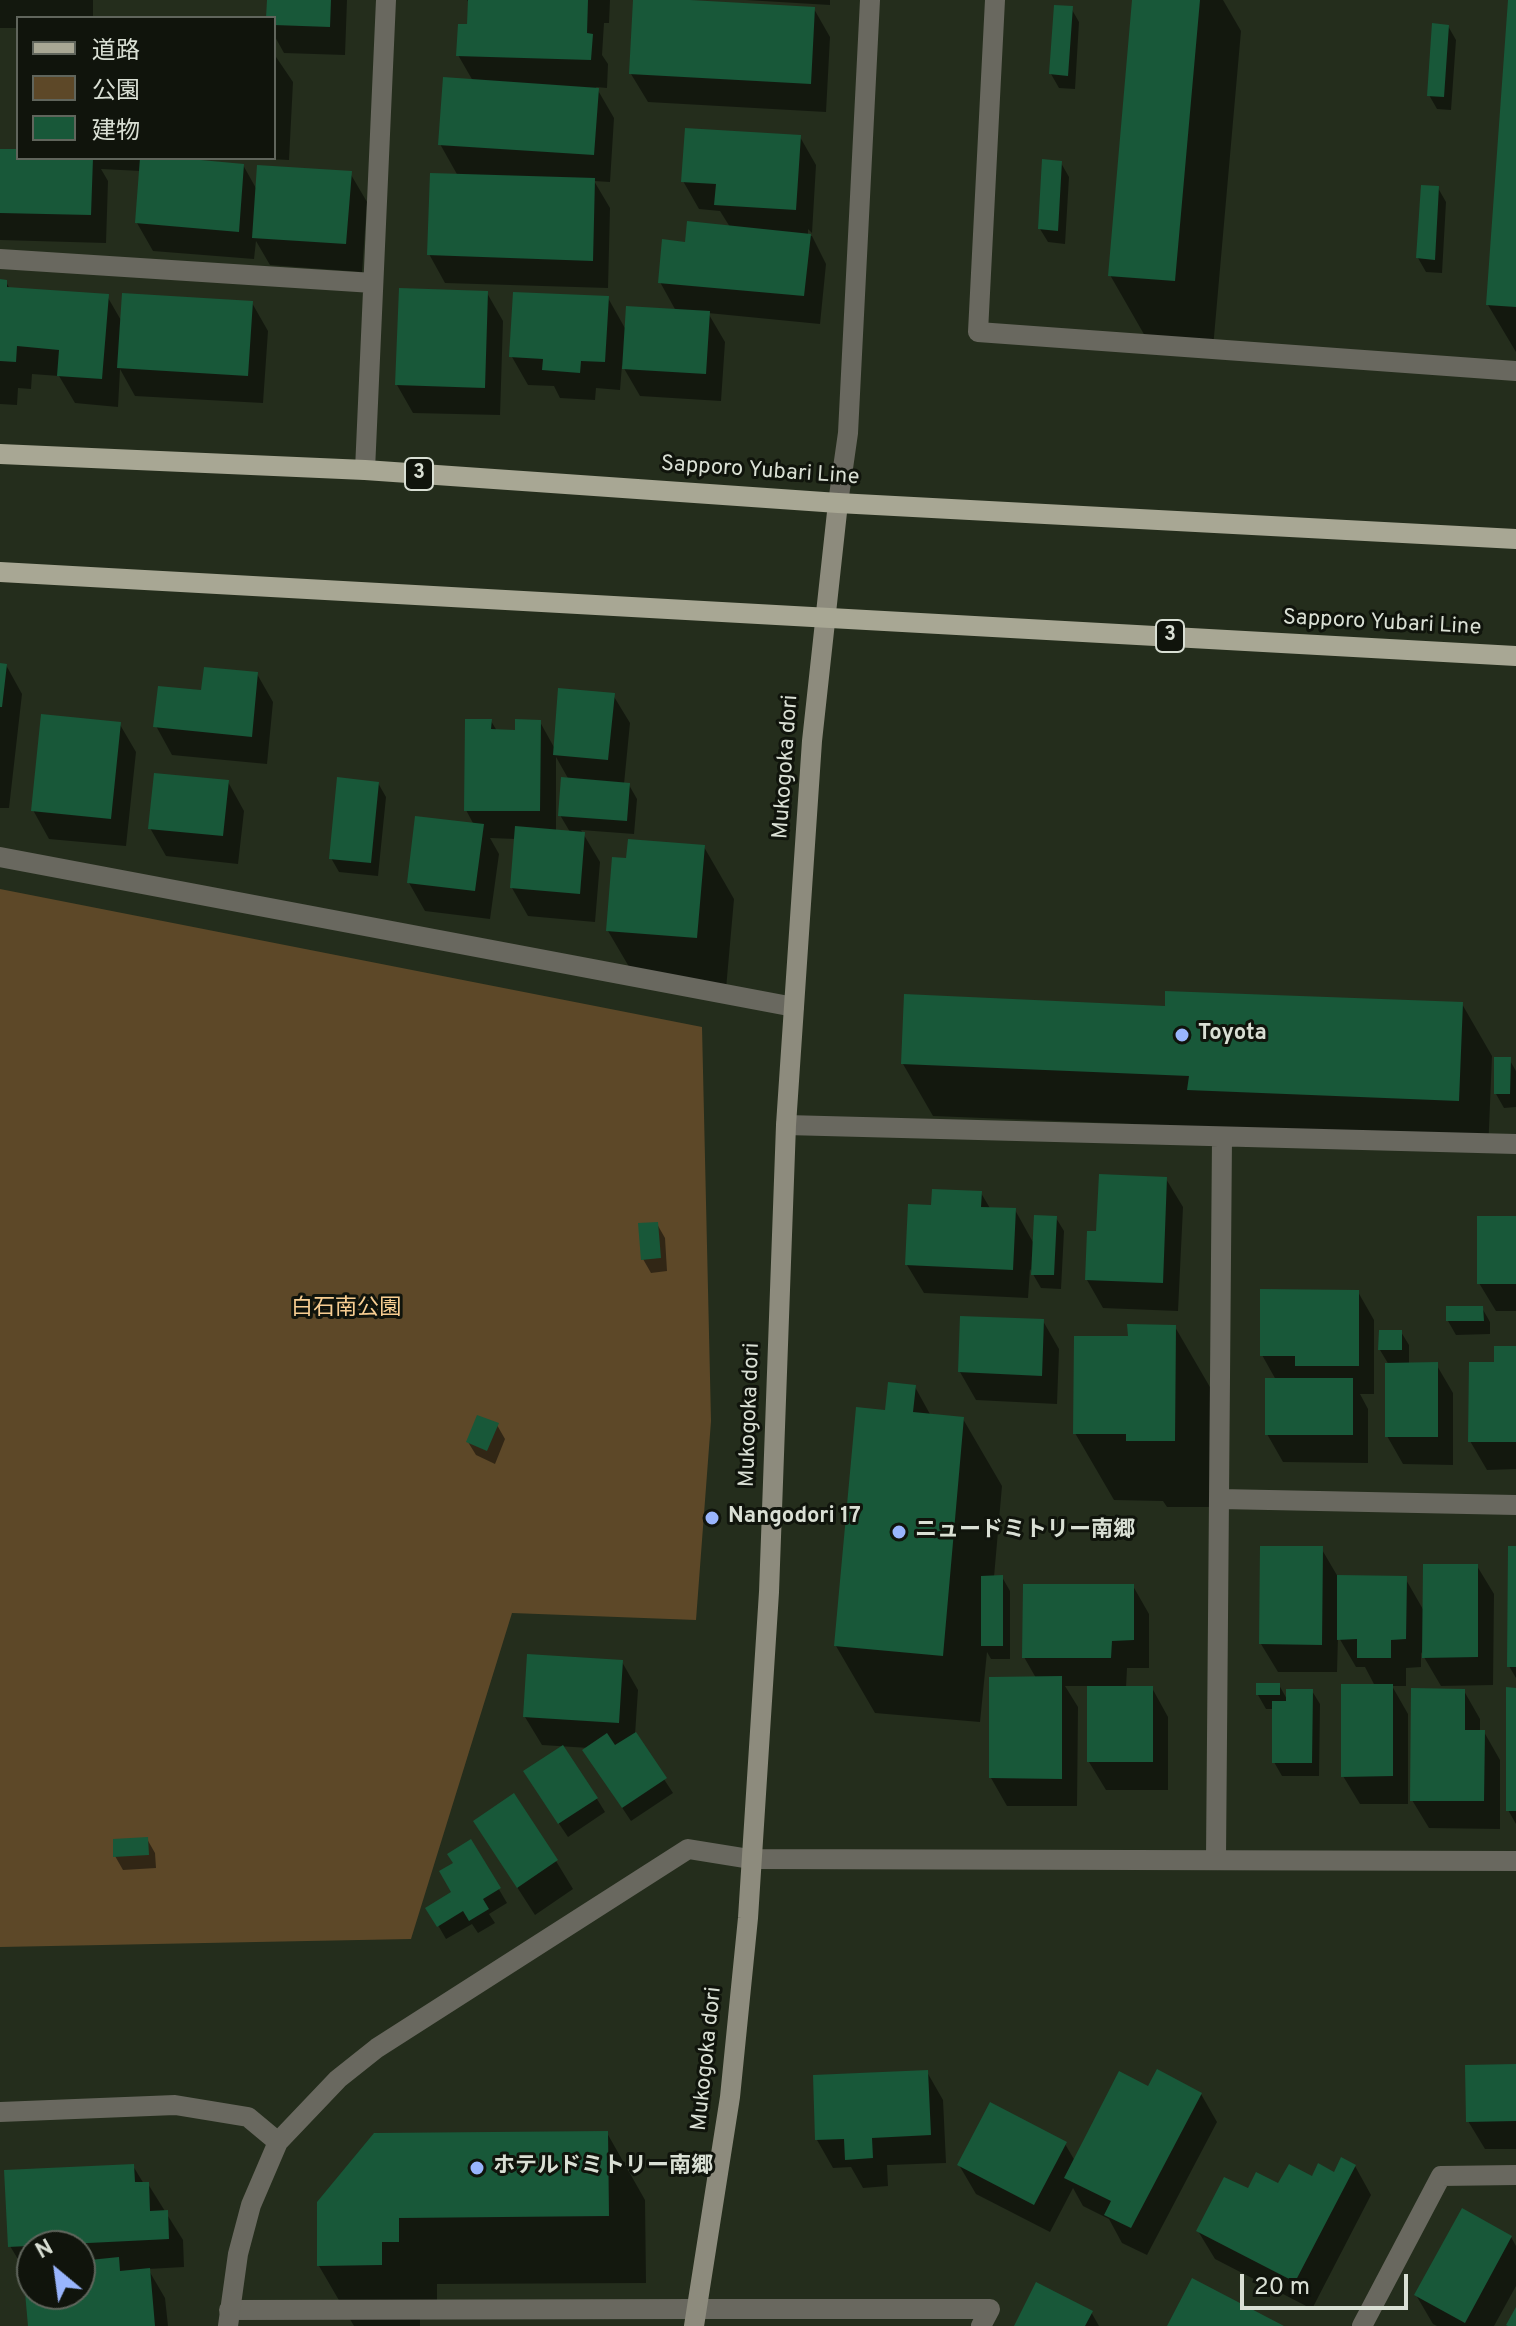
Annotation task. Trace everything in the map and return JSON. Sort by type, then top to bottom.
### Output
[{"type":"main road","name":"Sapporo Yubari Line","points":[[0,454],[365,470],[838,503],[1516,539]]},
{"type":"main road","name":"Sapporo Yubari Line","points":[[0,572],[1516,656]]},
{"type":"street","points":[[365,470],[386,0]]},
{"type":"street","points":[[838,503],[848,433],[870,0]]},
{"type":"street","points":[[995,0],[978,332],[1516,371]]},
{"type":"street","points":[[0,259],[373,283]]},
{"type":"street","name":"Mukogoka dori","points":[[696,2318],[730,2097],[744,1951],[769,1592],[786,1125],[812,741],[838,503]]},
{"type":"street","points":[[0,857],[794,1007]]},
{"type":"street","points":[[786,1125],[1516,1144]]},
{"type":"street","points":[[1216,1858],[1222,1138]]},
{"type":"street","points":[[1220,1499],[1516,1505]]},
{"type":"street","points":[[981,2326],[990,2309],[696,2318],[228,2318],[238,2254],[251,2205],[278,2142],[338,2079],[377,2048],[688,1849],[750,1859],[1516,1861]]},
{"type":"street","points":[[0,2112],[175,2105],[248,2117],[278,2142]]},
{"type":"street","points":[[1362,2326],[1441,2176],[1516,2175]]},
{"type":"green space","name":"白石南公園","points":[[0,889],[702,1027],[711,1421],[696,1620],[512,1613],[411,1939],[0,1947]]},
{"type":"building","points":[[267,0],[331,0],[330,27],[276,25],[276,16],[266,16]]},
{"type":"building","points":[[468,0],[588,0],[587,33],[593,34],[591,60],[456,56],[458,24],[467,24]]},
{"type":"building","points":[[633,0],[815,7],[811,84],[629,74]]},
{"type":"building","points":[[1132,0],[1200,0],[1175,281],[1108,276]]},
{"type":"building","points":[[1508,0],[1516,0],[1516,307],[1486,305]]},
{"type":"building","points":[[1054,5],[1073,6],[1068,76],[1049,74]]},
{"type":"building","points":[[1432,23],[1449,25],[1444,97],[1427,96]]},
{"type":"building","points":[[443,77],[599,88],[594,155],[438,145]]},
{"type":"building","points":[[685,128],[801,135],[796,210],[714,205],[716,184],[681,182]]},
{"type":"building","points":[[0,149],[16,149],[16,160],[93,160],[91,215],[0,213]]},
{"type":"building","points":[[1042,159],[1062,161],[1058,231],[1038,229]]},
{"type":"building","points":[[140,160],[244,164],[239,232],[135,223]]},
{"type":"building","points":[[257,165],[352,171],[346,244],[252,238]]},
{"type":"building","points":[[430,173],[595,178],[593,261],[427,255]]},
{"type":"building","points":[[1421,185],[1439,186],[1435,260],[1416,258]]},
{"type":"building","points":[[687,221],[811,234],[804,296],[658,283],[662,239],[685,242]]},
{"type":"building","points":[[0,279],[7,280],[7,287],[109,294],[102,379],[57,376],[59,350],[17,346],[16,362],[0,361]]},
{"type":"building","points":[[399,288],[488,291],[485,388],[395,385]]},
{"type":"building","points":[[513,292],[609,296],[605,362],[581,361],[580,373],[542,370],[543,359],[509,357]]},
{"type":"building","points":[[122,293],[253,301],[248,376],[117,368]]},
{"type":"building","points":[[626,306],[710,311],[706,374],[622,369]]},
{"type":"building","points":[[0,663],[7,664],[2,707],[0,707]]},
{"type":"building","points":[[204,667],[258,672],[252,737],[153,727],[158,686],[201,690]]},
{"type":"building","points":[[558,688],[615,693],[608,760],[553,755]]},
{"type":"building","points":[[41,714],[121,722],[111,819],[31,811]]},
{"type":"building","points":[[465,719],[492,719],[491,729],[515,730],[515,719],[541,720],[540,811],[464,811]]},
{"type":"building","points":[[154,773],[229,780],[223,836],[148,829]]},
{"type":"building","points":[[337,777],[379,782],[371,863],[329,859]]},
{"type":"building","points":[[561,777],[630,783],[627,821],[558,816]]},
{"type":"building","points":[[415,816],[484,824],[475,891],[407,883]]},
{"type":"building","points":[[515,826],[585,832],[580,894],[510,888]]},
{"type":"building","points":[[628,839],[705,845],[697,938],[606,931],[612,857],[626,858]]},
{"type":"building","name":"Toyota","points":[[1165,991],[1463,1002],[1459,1101],[1187,1090],[1189,1076],[901,1064],[904,994],[1165,1006]]},
{"type":"building","points":[[1494,1057],[1511,1057],[1510,1094],[1494,1094]]},
{"type":"building","points":[[1099,1174],[1167,1177],[1163,1283],[1085,1280],[1087,1231],[1096,1231]]},
{"type":"building","points":[[932,1189],[982,1191],[981,1207],[1016,1208],[1013,1270],[905,1265],[908,1204],[931,1205]]},
{"type":"building","points":[[1034,1215],[1057,1216],[1054,1275],[1031,1275]]},
{"type":"building","points":[[1477,1216],[1516,1216],[1516,1284],[1477,1284]]},
{"type":"building","points":[[658,1222],[661,1258],[641,1260],[638,1223]]},
{"type":"building","points":[[1260,1289],[1359,1290],[1359,1366],[1295,1366],[1295,1356],[1260,1356]]},
{"type":"building","points":[[1446,1306],[1483,1306],[1484,1321],[1446,1321]]},
{"type":"building","points":[[960,1316],[1044,1319],[1042,1376],[958,1372]]},
{"type":"building","points":[[1127,1324],[1176,1325],[1175,1441],[1126,1441],[1126,1434],[1073,1434],[1074,1336],[1128,1336]]},
{"type":"building","points":[[1379,1330],[1402,1330],[1402,1350],[1378,1350]]},
{"type":"building","points":[[1494,1346],[1516,1346],[1516,1442],[1468,1442],[1469,1362],[1494,1362]]},
{"type":"building","points":[[1438,1362],[1438,1437],[1385,1437],[1385,1363]]},
{"type":"building","points":[[1265,1378],[1353,1378],[1353,1435],[1265,1435]]},
{"type":"building","name":"ニュードミトリー南郷","points":[[888,1382],[916,1385],[913,1412],[964,1417],[943,1656],[834,1646],[856,1407],[885,1410]]},
{"type":"building","points":[[477,1415],[499,1423],[487,1451],[466,1442]]},
{"type":"building","points":[[1260,1546],[1323,1546],[1322,1645],[1259,1644]]},
{"type":"building","points":[[1508,1546],[1516,1546],[1516,1667],[1507,1667]]},
{"type":"building","points":[[1423,1564],[1478,1564],[1478,1657],[1422,1658]]},
{"type":"building","points":[[1003,1575],[1003,1646],[981,1646],[981,1576]]},
{"type":"building","points":[[1337,1575],[1407,1576],[1406,1639],[1391,1640],[1391,1658],[1357,1658],[1357,1639],[1337,1640]]},
{"type":"building","points":[[1023,1584],[1134,1584],[1134,1640],[1112,1641],[1111,1658],[1022,1658]]},
{"type":"building","points":[[527,1654],[623,1660],[619,1723],[523,1717]]},
{"type":"building","points":[[1062,1676],[1062,1779],[989,1778],[989,1677]]},
{"type":"building","points":[[1256,1683],[1280,1683],[1280,1695],[1256,1695]]},
{"type":"building","points":[[1341,1684],[1393,1684],[1393,1776],[1341,1777]]},
{"type":"building","points":[[1087,1686],[1153,1686],[1153,1762],[1087,1762]]},
{"type":"building","points":[[1506,1687],[1516,1688],[1516,1811],[1506,1811]]},
{"type":"building","points":[[1411,1688],[1465,1689],[1465,1730],[1485,1730],[1484,1801],[1410,1801]]},
{"type":"building","points":[[1286,1689],[1313,1689],[1312,1763],[1272,1763],[1272,1701],[1286,1701]]},
{"type":"building","points":[[636,1732],[667,1778],[622,1808],[582,1750],[607,1733],[615,1745]]},
{"type":"building","points":[[563,1745],[598,1798],[558,1824],[523,1771]]},
{"type":"building","points":[[514,1793],[558,1860],[517,1888],[473,1821]]},
{"type":"building","points":[[148,1837],[149,1855],[113,1857],[113,1839]]},
{"type":"building","points":[[471,1839],[501,1888],[483,1899],[489,1909],[469,1921],[463,1911],[437,1927],[425,1908],[451,1892],[439,1871],[453,1863],[447,1854]]},
{"type":"building","points":[[1516,2064],[1516,2121],[1466,2122],[1465,2065]]},
{"type":"building","points":[[1157,2069],[1202,2093],[1131,2228],[1104,2215],[1111,2201],[1064,2178],[1119,2071],[1148,2086]]},
{"type":"building","points":[[928,2070],[931,2135],[872,2138],[873,2158],[845,2160],[844,2139],[815,2140],[813,2075]]},
{"type":"building","points":[[990,2102],[1067,2142],[1034,2205],[957,2165]]},
{"type":"building","name":"ホテルドミトリー南郷","points":[[608,2131],[609,2216],[399,2218],[399,2242],[382,2242],[382,2265],[317,2266],[317,2202],[374,2133]]},
{"type":"building","points":[[1341,2157],[1356,2165],[1295,2282],[1196,2231],[1224,2177],[1248,2188],[1256,2172],[1278,2183],[1289,2164],[1312,2176],[1318,2163],[1334,2172]]},
{"type":"building","points":[[134,2164],[135,2182],[149,2182],[150,2211],[168,2210],[169,2239],[96,2243],[96,2230],[16,2230],[16,2247],[8,2247],[4,2170]]},
{"type":"building","points":[[1462,2208],[1512,2236],[1465,2323],[1414,2295]]},
{"type":"building","points":[[119,2257],[120,2271],[150,2268],[155,2326],[28,2326],[27,2310],[96,2310],[96,2259]]},
{"type":"building","points":[[1192,2278],[1284,2326],[1167,2326]]},
{"type":"building","points":[[1036,2282],[1093,2311],[1085,2326],[1014,2326]]},
{"type":"building","points":[[1516,2307],[1516,2326],[1508,2326],[1506,2325]]},
{"type":"place","name":"Toyota","points":[[1182,1035]]},
{"type":"place","name":"Nangodori 17","points":[[712,1518]]},
{"type":"place","name":"ニュードミトリー南郷","points":[[899,1532]]},
{"type":"place","name":"ホテルドミトリー南郷","points":[[477,2168]]}]
